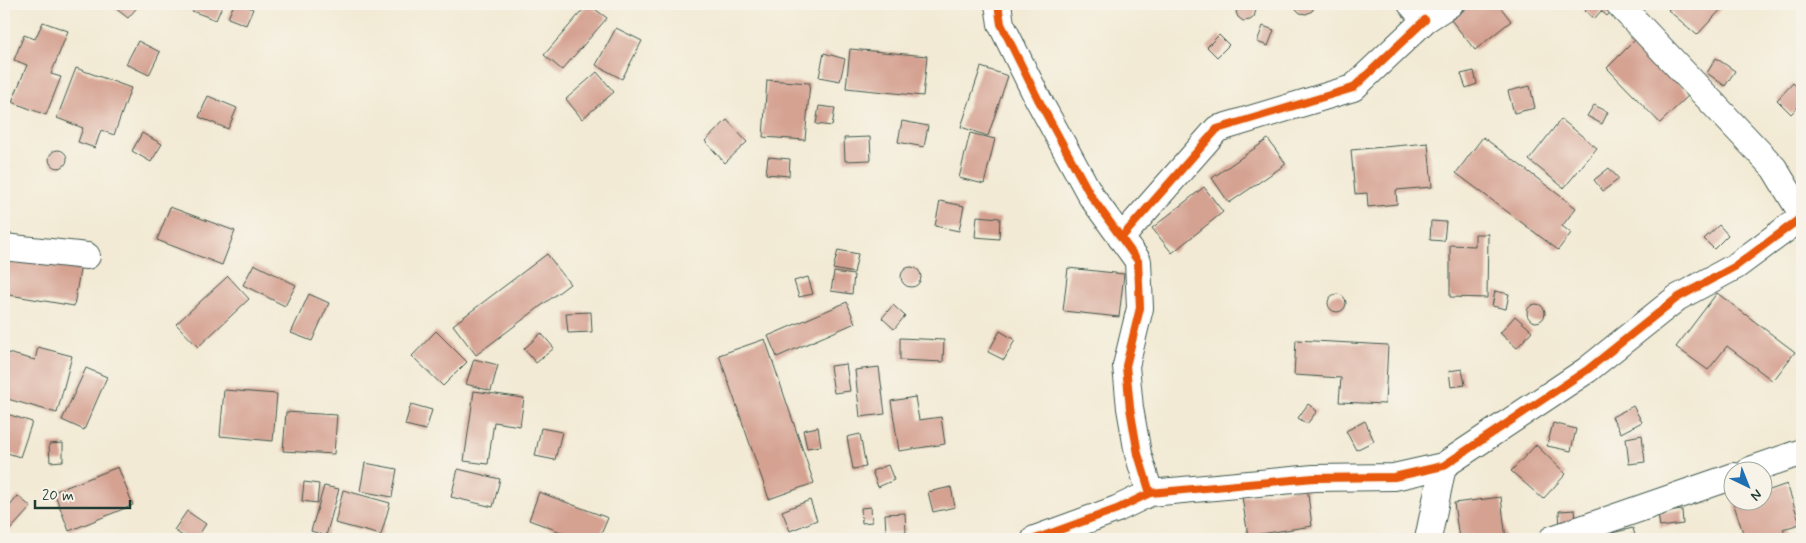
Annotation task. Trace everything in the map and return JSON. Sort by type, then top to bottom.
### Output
[{"type":"street","points":[[998,4],[1001,24],[1038,99],[1091,196],[1138,262],[1140,308],[1126,366],[1130,408],[1138,454],[1150,493]]},
{"type":"street","points":[[1121,238],[1217,129],[1353,88],[1418,12],[1450,4]]},
{"type":"street","points":[[1035,539],[1117,509],[1150,493],[1314,478],[1394,477],[1443,466],[1587,370],[1677,298],[1736,266],[1802,215],[1774,168],[1619,4]]},
{"type":"street","points":[[4,247],[87,256]]},
{"type":"street","points":[[1774,462],[1802,452]]},
{"type":"street","points":[[1428,539],[1443,466]]},
{"type":"street","points":[[1552,539],[1724,479]]},
{"type":"building","points":[[110,4],[140,4],[128,18]]},
{"type":"building","points":[[195,4],[223,4],[216,20],[192,11]]},
{"type":"building","points":[[234,4],[241,4],[253,9],[246,25],[228,18]]},
{"type":"building","points":[[588,4],[607,18],[562,70],[544,55]]},
{"type":"building","points":[[1240,4],[1254,4],[1256,10],[1254,17],[1243,21],[1238,17],[1236,12]]},
{"type":"building","points":[[1294,4],[1316,5],[1312,11],[1306,14],[1300,13]]},
{"type":"building","points":[[1472,4],[1498,4],[1511,21],[1475,50],[1451,20]]},
{"type":"building","points":[[1591,4],[1611,4],[1615,7],[1607,16],[1601,11],[1594,19],[1585,11]]},
{"type":"building","points":[[1674,4],[1726,4],[1697,35],[1668,10]]},
{"type":"building","points":[[43,22],[68,31],[51,74],[61,77],[46,115],[12,102],[27,65],[14,60],[24,35],[35,39]]},
{"type":"building","points":[[1263,26],[1274,30],[1268,46],[1257,42]]},
{"type":"building","points":[[616,28],[642,41],[622,79],[596,65]]},
{"type":"building","points":[[1219,35],[1229,45],[1217,57],[1207,47]]},
{"type":"building","points":[[1635,40],[1689,95],[1660,123],[1607,68]]},
{"type":"building","points":[[138,41],[160,52],[149,75],[126,64]]},
{"type":"building","points":[[850,49],[927,56],[923,96],[846,88]]},
{"type":"building","points":[[824,53],[845,59],[840,81],[819,77]]},
{"type":"building","points":[[1716,58],[1735,71],[1725,86],[1707,73]]},
{"type":"building","points":[[981,67],[1008,76],[988,136],[961,127]]},
{"type":"building","points":[[76,68],[131,88],[114,135],[101,130],[95,148],[78,142],[83,128],[57,118]]},
{"type":"building","points":[[1474,71],[1477,84],[1466,88],[1461,74]]},
{"type":"building","points":[[597,72],[614,92],[582,119],[566,99]]},
{"type":"building","points":[[767,80],[810,83],[805,140],[763,137]]},
{"type":"building","points":[[1793,83],[1802,92],[1802,103],[1791,114],[1777,100]]},
{"type":"building","points":[[1530,86],[1535,108],[1514,113],[1508,91]]},
{"type":"building","points":[[208,96],[237,108],[228,129],[199,117]]},
{"type":"building","points":[[1594,105],[1608,112],[1602,124],[1587,116]]},
{"type":"building","points":[[819,106],[835,108],[832,126],[816,124]]},
{"type":"building","points":[[1561,119],[1597,148],[1564,188],[1529,160]]},
{"type":"building","points":[[727,120],[747,142],[725,163],[705,141]]},
{"type":"building","points":[[902,121],[928,126],[924,147],[898,142]]},
{"type":"building","points":[[142,133],[162,144],[151,162],[132,151]]},
{"type":"building","points":[[970,133],[995,139],[984,184],[959,178]]},
{"type":"building","points":[[870,137],[871,160],[845,161],[844,138]]},
{"type":"building","points":[[1483,137],[1576,208],[1562,226],[1571,233],[1558,250],[1456,173]]},
{"type":"building","points":[[1268,139],[1286,164],[1229,203],[1212,178]]},
{"type":"building","points":[[1428,143],[1432,187],[1396,190],[1397,204],[1368,207],[1367,193],[1355,194],[1351,150]]},
{"type":"building","points":[[54,150],[62,150],[67,155],[65,166],[54,168],[49,163],[49,155]]},
{"type":"building","points":[[768,157],[790,159],[789,176],[766,174]]},
{"type":"building","points":[[1609,168],[1619,179],[1603,191],[1594,180]]},
{"type":"building","points":[[1204,187],[1223,212],[1172,253],[1152,228]]},
{"type":"building","points":[[940,201],[964,206],[959,231],[935,226]]},
{"type":"building","points":[[170,207],[235,231],[222,265],[157,240]]},
{"type":"building","points":[[977,216],[1000,218],[999,239],[975,237]]},
{"type":"building","points":[[1431,221],[1446,222],[1444,241],[1430,240]]},
{"type":"building","points":[[1719,225],[1728,235],[1714,249],[1704,239]]},
{"type":"building","points":[[1475,234],[1488,234],[1487,298],[1450,297],[1450,245],[1475,246]]},
{"type":"building","points":[[838,250],[858,254],[854,273],[833,269]]},
{"type":"building","points":[[9,252],[81,264],[74,306],[4,294]]},
{"type":"building","points":[[547,254],[570,284],[476,355],[453,325]]},
{"type":"building","points":[[254,264],[296,285],[285,306],[243,285]]},
{"type":"building","points":[[911,267],[918,270],[921,277],[918,284],[911,287],[904,284],[901,277],[904,270]]},
{"type":"building","points":[[1068,268],[1124,274],[1119,317],[1063,311]]},
{"type":"building","points":[[834,272],[854,275],[852,294],[831,291]]},
{"type":"building","points":[[228,276],[249,299],[198,347],[176,324]]},
{"type":"building","points":[[808,277],[813,294],[799,297],[794,281]]},
{"type":"building","points":[[1495,291],[1509,294],[1506,309],[1492,306]]},
{"type":"building","points":[[1717,293],[1795,352],[1773,381],[1727,346],[1708,370],[1676,347]]},
{"type":"building","points":[[309,294],[329,303],[312,341],[291,333]]},
{"type":"building","points":[[1333,294],[1341,294],[1346,299],[1344,310],[1333,312],[1328,307],[1328,299]]},
{"type":"building","points":[[847,302],[855,323],[777,357],[768,336]]},
{"type":"building","points":[[1536,304],[1542,307],[1545,313],[1542,319],[1536,322],[1530,319],[1527,313],[1530,307]]},
{"type":"building","points":[[893,305],[905,316],[894,329],[882,318]]},
{"type":"building","points":[[591,312],[592,332],[568,333],[566,313]]},
{"type":"building","points":[[1515,316],[1532,331],[1517,348],[1500,333]]},
{"type":"building","points":[[436,331],[467,362],[443,386],[412,356]]},
{"type":"building","points":[[1000,331],[1015,340],[1004,360],[988,352]]},
{"type":"building","points":[[541,333],[554,348],[536,363],[524,349]]},
{"type":"building","points":[[900,338],[944,340],[943,362],[900,360]]},
{"type":"building","points":[[765,339],[814,483],[769,499],[719,355]]},
{"type":"building","points":[[1296,340],[1388,345],[1385,404],[1339,402],[1341,378],[1294,375]]},
{"type":"building","points":[[38,347],[72,356],[57,413],[4,398],[4,352],[35,360]]},
{"type":"building","points":[[474,359],[498,365],[491,391],[466,384]]},
{"type":"building","points":[[846,364],[850,391],[834,393],[830,366]]},
{"type":"building","points":[[879,367],[885,414],[860,417],[855,370]]},
{"type":"building","points":[[86,368],[107,377],[84,430],[62,420]]},
{"type":"building","points":[[1462,369],[1465,385],[1451,387],[1449,371]]},
{"type":"building","points":[[224,390],[277,394],[273,441],[220,436]]},
{"type":"building","points":[[474,391],[524,398],[520,426],[494,422],[488,464],[464,461]]},
{"type":"building","points":[[915,397],[919,420],[941,417],[945,444],[899,451],[891,401]]},
{"type":"building","points":[[411,404],[432,410],[426,430],[405,425]]},
{"type":"building","points":[[1308,404],[1317,411],[1307,424],[1298,418]]},
{"type":"building","points":[[1633,406],[1642,422],[1621,433],[1612,417]]},
{"type":"building","points":[[286,412],[337,415],[334,454],[283,451]]},
{"type":"building","points":[[4,413],[32,422],[20,457],[4,452]]},
{"type":"building","points":[[1365,421],[1374,441],[1356,450],[1346,431]]},
{"type":"building","points":[[1553,423],[1576,429],[1571,451],[1547,446]]},
{"type":"building","points":[[818,427],[821,446],[807,448],[803,430]]},
{"type":"building","points":[[541,428],[562,432],[555,460],[535,456]]},
{"type":"building","points":[[860,434],[866,467],[853,469],[847,437]]},
{"type":"building","points":[[1642,435],[1645,462],[1629,464],[1626,438]]},
{"type":"building","points":[[63,443],[63,461],[50,462],[49,444]]},
{"type":"building","points":[[1536,445],[1566,474],[1543,499],[1511,471]]},
{"type":"building","points":[[365,463],[397,469],[392,497],[360,491]]},
{"type":"building","points":[[888,465],[894,480],[878,487],[872,471]]},
{"type":"building","points":[[118,467],[133,505],[69,531],[54,492]]},
{"type":"building","points":[[458,469],[500,479],[493,507],[451,497]]},
{"type":"building","points":[[304,482],[319,484],[317,503],[302,501]]},
{"type":"building","points":[[1787,484],[1800,524],[1783,529],[1787,539],[1745,539],[1736,510],[1774,510],[1774,489]]},
{"type":"building","points":[[324,486],[339,489],[326,536],[311,531]]},
{"type":"building","points":[[951,487],[955,507],[933,512],[928,492]]},
{"type":"building","points":[[1307,487],[1312,526],[1248,536],[1242,497]]},
{"type":"building","points":[[343,490],[390,503],[381,535],[335,523]]},
{"type":"building","points":[[539,492],[608,518],[599,539],[580,539],[529,520]]},
{"type":"building","points":[[18,496],[31,507],[10,530],[4,524],[4,513]]},
{"type":"building","points":[[1501,497],[1506,539],[1459,539],[1454,503]]},
{"type":"building","points":[[810,500],[817,520],[790,531],[782,511]]},
{"type":"building","points":[[871,507],[872,522],[862,523],[861,508]]},
{"type":"building","points":[[1575,510],[1577,529],[1560,530],[1559,511]]},
{"type":"building","points":[[1682,510],[1683,524],[1660,527],[1658,513]]},
{"type":"building","points":[[187,511],[206,524],[196,539],[187,539],[174,530]]},
{"type":"building","points":[[905,513],[906,532],[886,533],[885,514]]},
{"type":"building","points":[[1633,528],[1636,539],[1614,539],[1612,533]]},
{"type":"cycle path","points":[[998,4],[1001,24],[1038,99],[1091,196],[1138,261],[1140,308],[1126,366],[1130,408],[1138,454],[1150,493]]},
{"type":"cycle path","points":[[1121,238],[1217,129],[1353,88],[1425,20]]},
{"type":"cycle path","points":[[1035,539],[1117,509],[1150,493],[1314,478],[1394,477],[1443,466],[1587,370],[1677,298],[1736,266],[1802,217]]}]
